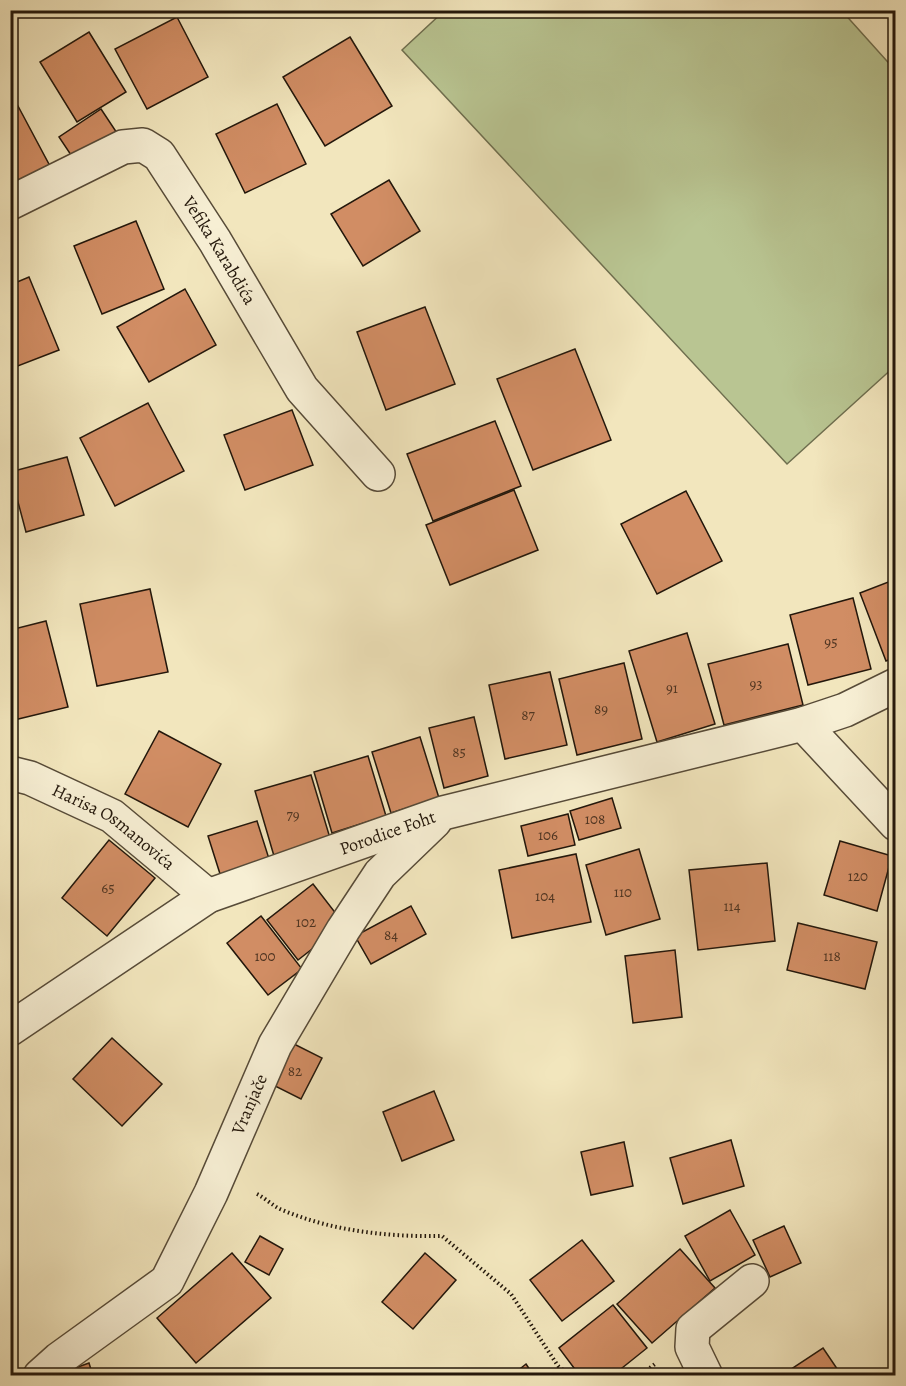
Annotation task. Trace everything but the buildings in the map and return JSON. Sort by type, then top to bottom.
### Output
[{"type":"street","name":"Vefika Karabdića","points":[[10,203],[123,147],[143,145],[159,155],[215,241],[302,389],[378,474]]},
{"type":"street","name":"Porodice Foht","points":[[10,1029],[208,896],[443,813],[803,724],[845,710],[896,685]]},
{"type":"street","points":[[803,724],[896,824]]},
{"type":"street","name":"Harisa Osmanovića","points":[[10,773],[30,778],[112,816],[208,896]]},
{"type":"street","name":"Vranjače","points":[[40,1376],[58,1359],[167,1281],[211,1193],[275,1045],[343,930],[380,874],[443,813]]},
{"type":"street","points":[[706,1376],[692,1347],[693,1329],[753,1281]]},
{"type":"path","points":[[246,1193],[258,1194],[278,1208],[327,1226],[402,1237],[442,1236],[511,1294],[558,1366],[571,1376]]},
{"type":"green space","points":[[444,11],[842,11],[895,70],[895,366],[787,464],[402,50]]}]
